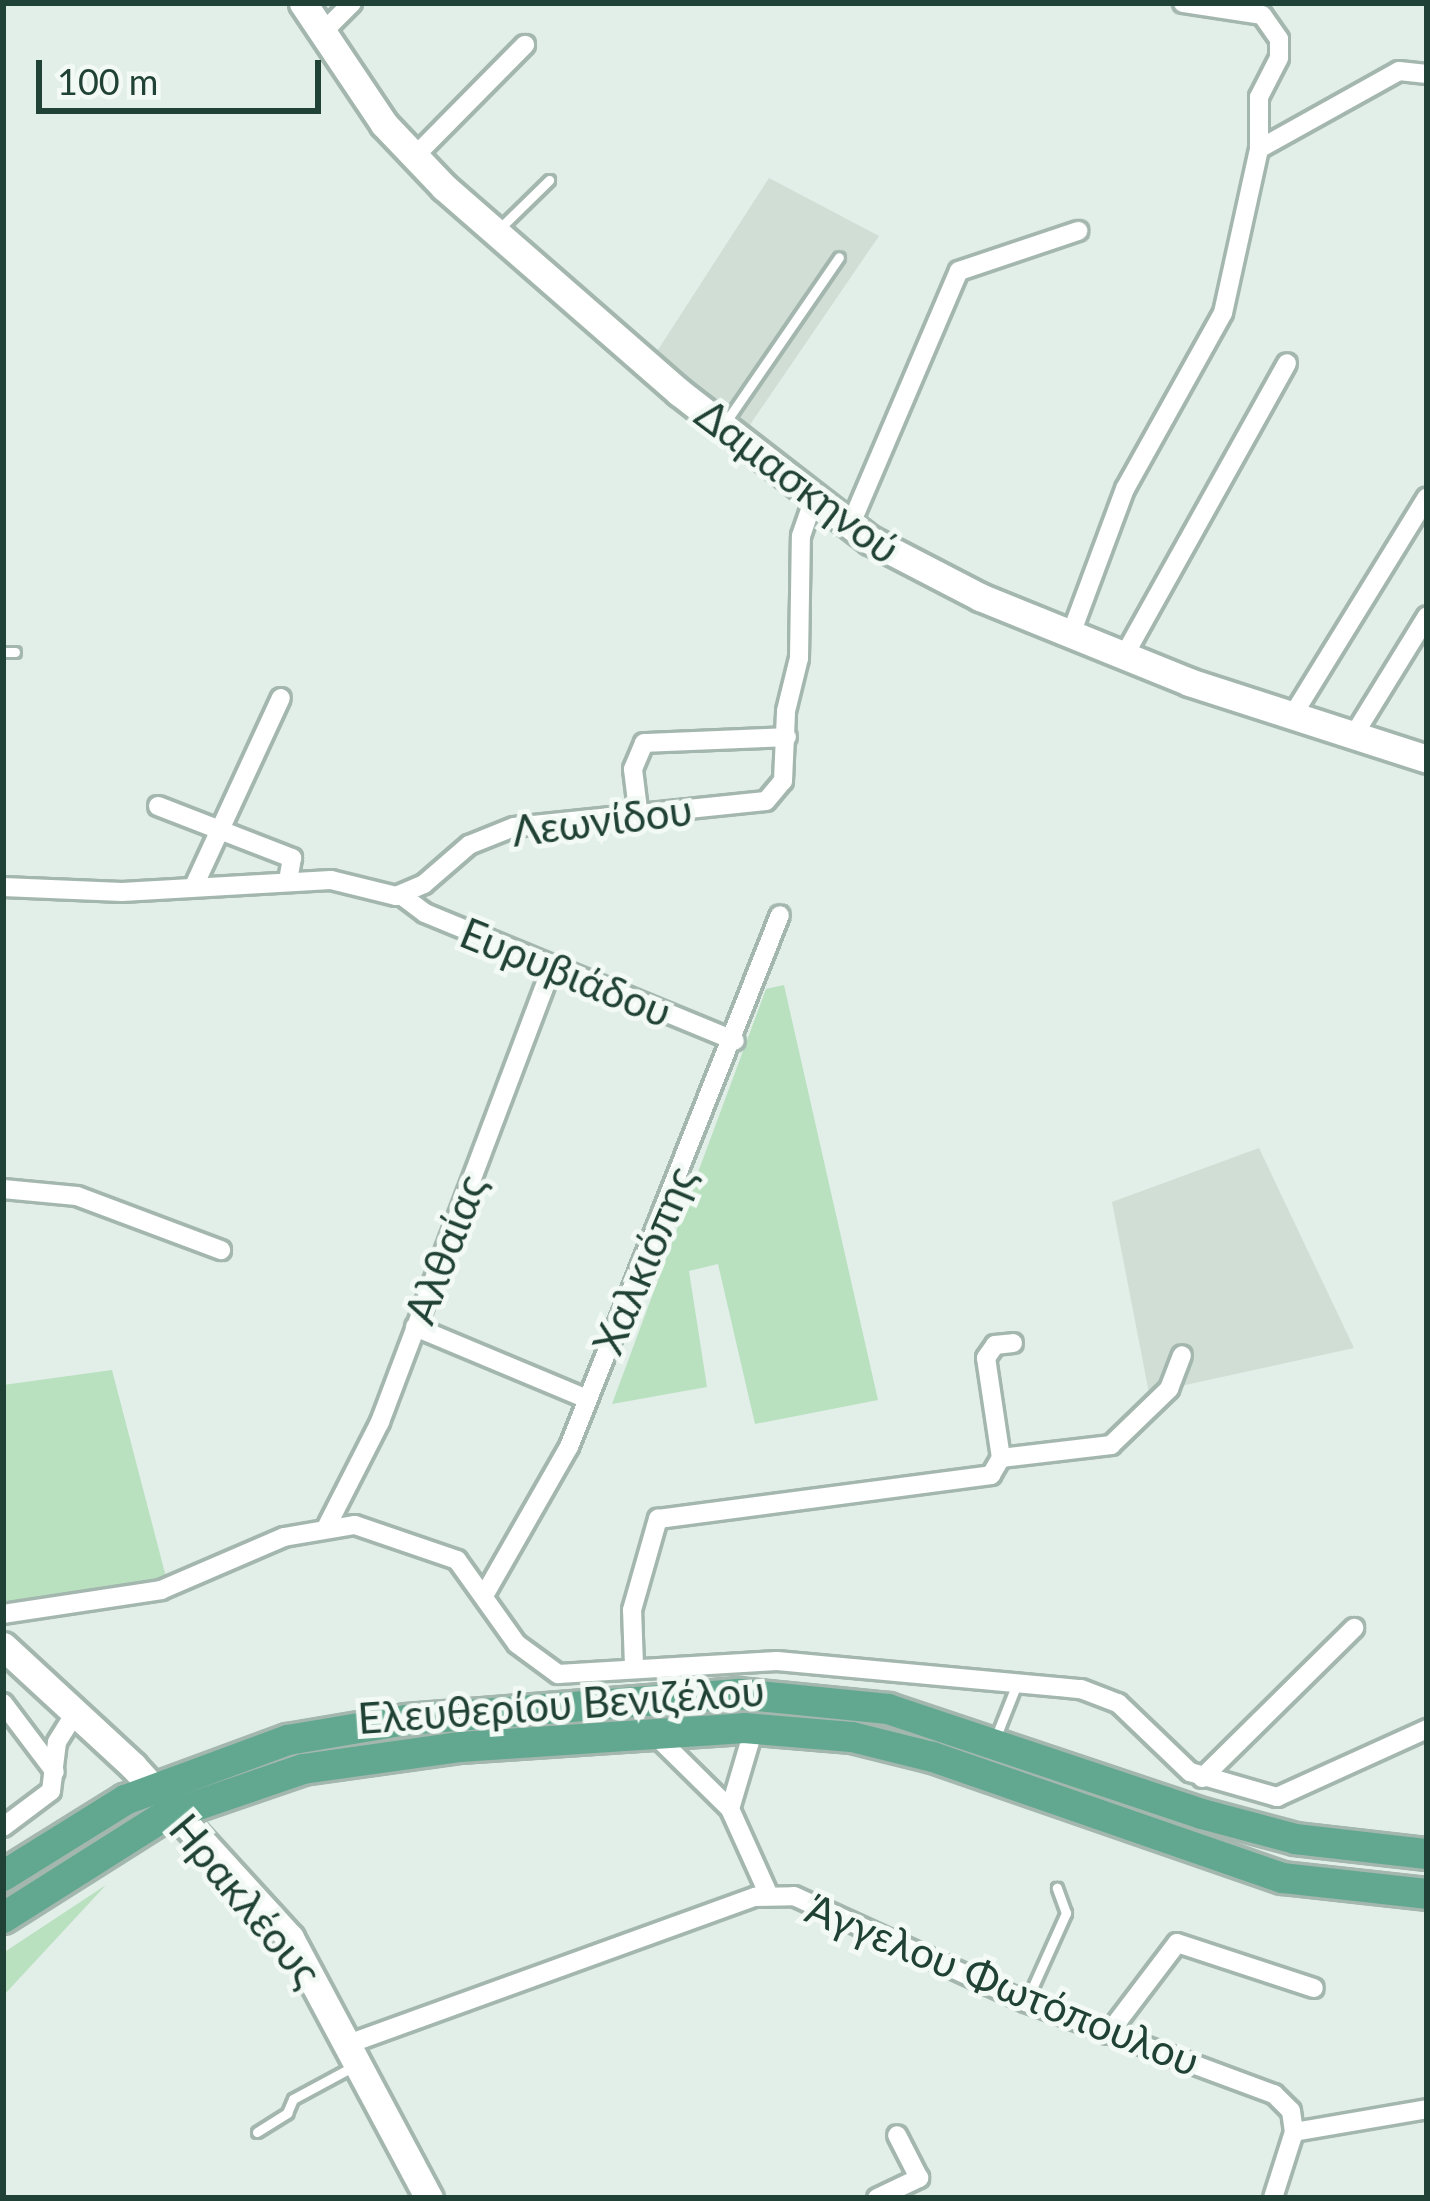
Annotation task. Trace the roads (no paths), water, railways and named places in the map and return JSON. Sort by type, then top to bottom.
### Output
[{"type":"main road","name":"Δαμασκηνού","points":[[304,3],[321,34],[414,158],[722,428],[850,526],[924,571],[1124,656],[1291,718],[1427,759]]},
{"type":"main road","name":"Ηρακλέους","points":[[3,1646],[152,1788],[290,1938],[356,2052],[429,2198]]},
{"type":"main road","name":"Ελευθερίου Βενιζέλου","points":[[3,1876],[152,1788],[311,1734],[571,1705],[791,1695],[888,1708],[1295,1839],[1427,1854]]},
{"type":"main road","name":"Ελευθερίου Βενιζέλου","points":[[3,1918],[96,1853],[172,1813],[326,1764],[651,1731],[754,1728],[852,1737],[933,1757],[1283,1878],[1427,1894]]},
{"type":"street","points":[[321,34],[352,3]]},
{"type":"street","points":[[1070,634],[1125,489],[1223,313],[1259,149],[1259,97],[1279,58],[1274,25],[1262,15],[1183,3]]},
{"type":"street","points":[[414,158],[525,45]]},
{"type":"street","points":[[1259,149],[1399,71],[1427,74]]},
{"type":"street","points":[[850,526],[959,271],[1078,231]]},
{"type":"street","points":[[1124,656],[1287,363]]},
{"type":"street","points":[[1291,718],[1427,497]]},
{"type":"street","name":"Λεωνίδου","points":[[401,896],[502,830],[766,801],[782,785],[800,658],[800,536],[814,499]]},
{"type":"street","points":[[1352,738],[1427,616]]},
{"type":"street","points":[[194,886],[281,698]]},
{"type":"street","points":[[639,818],[634,769],[644,743],[787,737]]},
{"type":"street","points":[[158,806],[292,858],[288,881]]},
{"type":"street","points":[[3,887],[344,882],[401,896]]},
{"type":"street","name":"Ευρυβιάδου","points":[[401,896],[553,966],[735,1041]]},
{"type":"street","name":"Χαλκιόπης","points":[[485,1594],[541,1506],[735,1041],[781,915]]},
{"type":"street","name":"Αλθαίας","points":[[327,1526],[372,1440],[553,966]]},
{"type":"street","points":[[3,1189],[77,1196],[221,1250]]},
{"type":"street","points":[[415,1327],[587,1399]]},
{"type":"street","points":[[634,1666],[640,1565],[662,1516],[975,1479],[996,1471],[1001,1458],[985,1364],[991,1347],[1013,1342]]},
{"type":"street","points":[[1001,1458],[1111,1445],[1169,1389],[1182,1355]]},
{"type":"street","points":[[3,1614],[160,1590],[235,1555],[327,1526],[375,1529],[457,1560],[517,1644],[558,1674],[571,1705]]},
{"type":"street","points":[[1202,1778],[1354,1628]]},
{"type":"street","points":[[558,1674],[776,1661],[1101,1694],[1202,1778],[1283,1797],[1427,1729]]},
{"type":"street","points":[[3,1703],[55,1772]]},
{"type":"street","points":[[3,1827],[51,1791],[57,1742],[74,1715]]},
{"type":"street","points":[[730,1809],[754,1728]]},
{"type":"street","points":[[651,1731],[730,1809],[768,1893]]},
{"type":"street","name":"Άγγελου Φωτόπουλου","points":[[356,2052],[768,1893],[794,1896],[1025,2002],[1274,2094],[1291,2111],[1294,2132]]},
{"type":"street","points":[[1108,2034],[1177,1942],[1314,1988]]},
{"type":"street","points":[[1274,2198],[1294,2132],[1427,2109]]},
{"type":"street","points":[[877,2198],[919,2178],[897,2135]]},
{"type":"lane","points":[[497,231],[549,180]]},
{"type":"lane","points":[[722,428],[839,257]]},
{"type":"lane","points":[[995,1739],[1016,1685]]},
{"type":"lane","points":[[1025,2002],[1066,1913],[1058,1888]]},
{"type":"lane","points":[[257,2132],[287,2113],[292,2099],[356,2052]]}]
